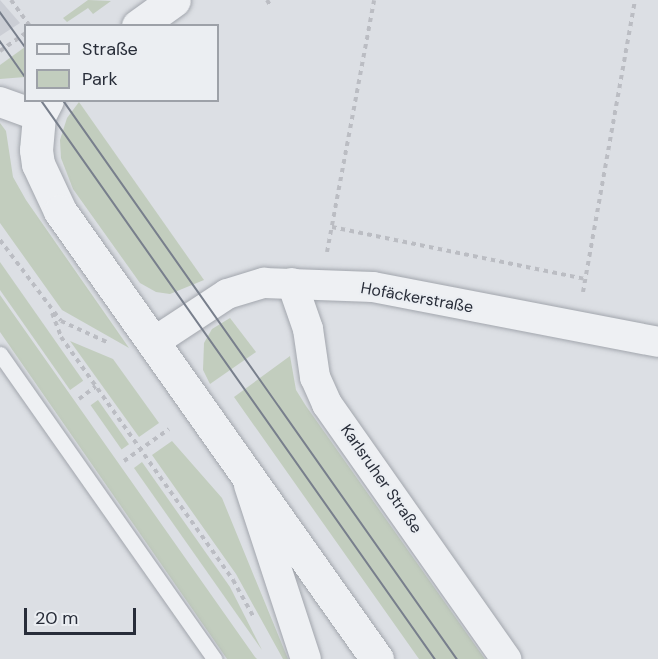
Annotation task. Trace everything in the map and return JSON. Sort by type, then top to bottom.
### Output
[{"type":"street","points":[[141,24],[174,0]]},
{"type":"street","points":[[0,102],[43,108],[36,150],[45,181],[60,211],[242,465],[377,659]]},
{"type":"street","name":"Hofäckerstraße","points":[[154,342],[244,287],[292,283],[372,287],[658,342]]},
{"type":"street","name":"Karlsruher Straße","points":[[292,283],[308,329],[315,377],[327,404],[506,659]]},
{"type":"street","points":[[242,465],[306,659]]},
{"type":"lane","points":[[0,354],[214,659]]},
{"type":"path","points":[[11,0],[29,24]]},
{"type":"path","points":[[267,0],[271,7]]},
{"type":"path","points":[[321,285],[374,0]]},
{"type":"path","points":[[332,227],[585,279],[635,0]]},
{"type":"path","points":[[0,51],[24,34]]},
{"type":"path","points":[[0,240],[52,313],[61,337],[233,580],[256,622]]},
{"type":"path","points":[[52,313],[69,327],[115,347]]},
{"type":"path","points":[[79,399],[96,386]]},
{"type":"path","points":[[124,461],[175,425]]},
{"type":"shaded area","points":[[0,0],[20,23],[0,36]]},
{"type":"green space","points":[[88,0],[111,1],[93,14],[88,8],[67,22],[63,18]]},
{"type":"green space","points":[[24,48],[24,77],[0,79],[0,65]]},
{"type":"green space","points":[[79,102],[204,280],[170,294],[156,292],[140,283],[73,189],[61,158],[60,140],[67,118]]},
{"type":"green space","points":[[0,123],[6,131],[13,177],[26,200],[129,348],[62,310],[0,223]]},
{"type":"green space","points":[[0,262],[83,381],[70,390],[0,290]]},
{"type":"green space","points":[[0,295],[257,659],[227,659],[0,332]]},
{"type":"green space","points":[[230,318],[256,352],[210,384],[203,370],[204,343],[212,329]]},
{"type":"green space","points":[[70,341],[113,359],[159,423],[139,437]]},
{"type":"green space","points":[[290,356],[296,390],[306,406],[485,659],[419,659],[234,397]]},
{"type":"green space","points":[[98,400],[129,444],[122,449],[91,405]]},
{"type":"green space","points":[[172,441],[222,498],[288,659],[283,659],[236,574],[152,455]]},
{"type":"green space","points":[[142,462],[230,587],[262,650],[134,468]]},
{"type":"tram line","points":[[0,12],[24,45]]},
{"type":"tram line","points":[[0,41],[24,75]]},
{"type":"tram line","points":[[42,102],[435,659]]},
{"type":"tram line","points":[[64,102],[457,659]]}]
